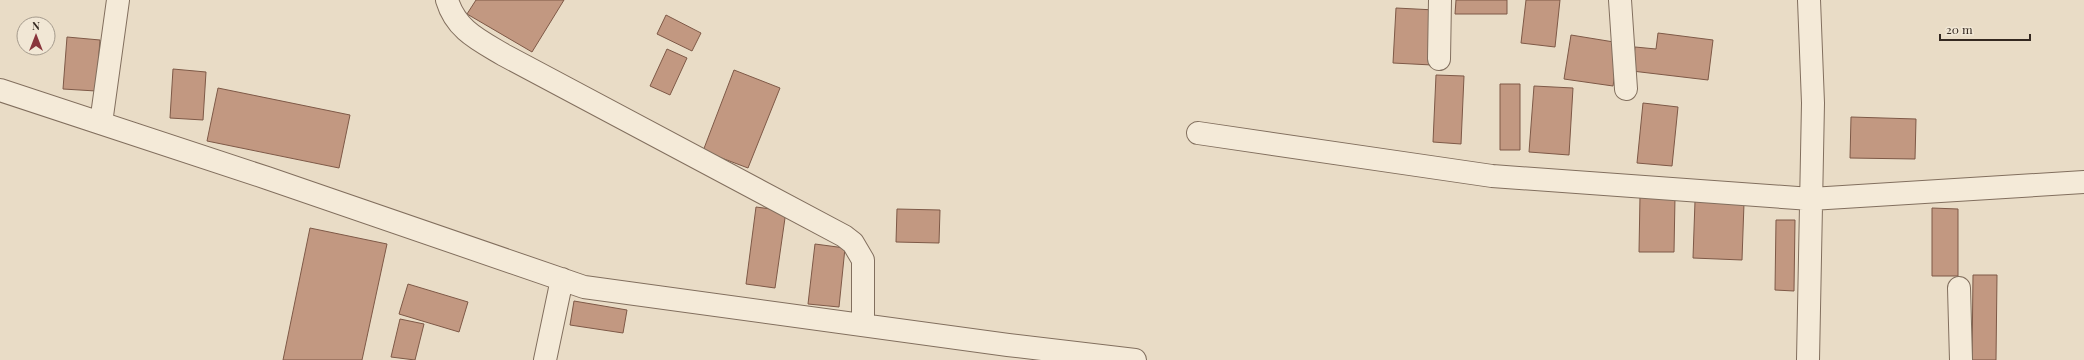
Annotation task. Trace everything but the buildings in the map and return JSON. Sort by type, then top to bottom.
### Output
[{"type":"street","points":[[101,124],[118,0]]},
{"type":"street","points":[[447,0],[450,9],[468,34],[504,55],[844,236],[853,243],[863,260],[864,325]]},
{"type":"street","points":[[1439,59],[1440,0]]},
{"type":"street","points":[[1620,0],[1626,89]]},
{"type":"street","points":[[1808,360],[1813,103],[1809,0]]},
{"type":"street","points":[[0,90],[584,287],[864,325],[1063,356],[1135,360]]},
{"type":"street","points":[[1198,133],[1492,176],[1811,199],[2084,182]]},
{"type":"street","points":[[545,360],[562,279]]},
{"type":"street","points":[[1959,288],[1961,360]]}]
